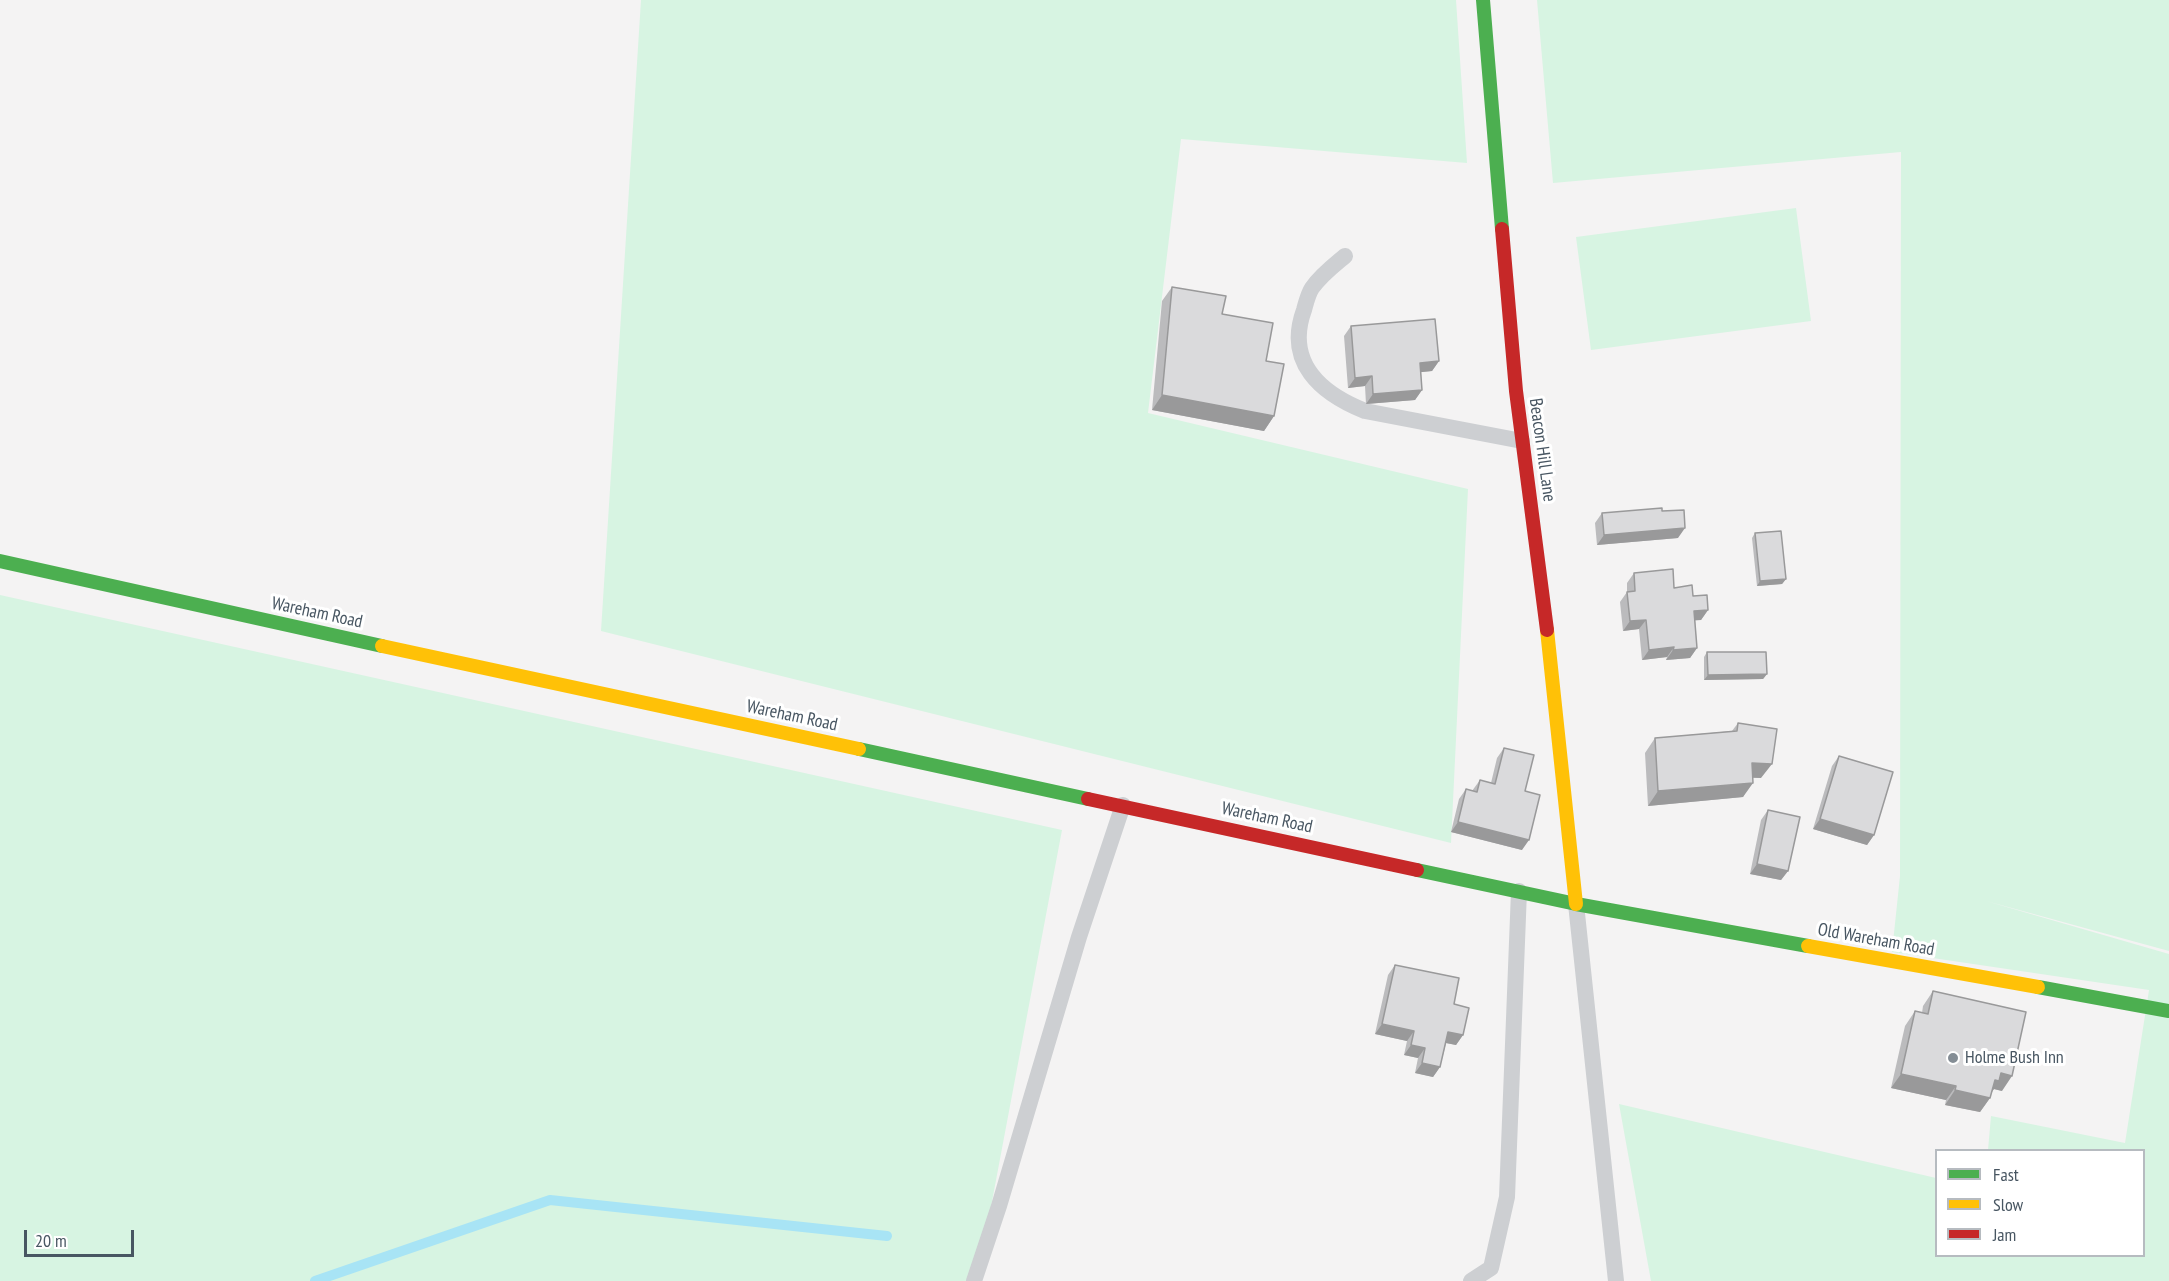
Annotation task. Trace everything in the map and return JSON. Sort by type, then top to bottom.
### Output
[{"type":"street","name":"Beacon Hill Lane","points":[[1483,0],[1516,391],[1552,672],[1576,904]]},
{"type":"street","name":"Wareham Road","points":[[0,561],[1576,904]]},
{"type":"street","name":"Old Wareham Road","points":[[1576,904],[2169,1011]]},
{"type":"lane","points":[[1345,256],[1327,270],[1310,290],[1299,321],[1298,349],[1307,368],[1324,388],[1343,402],[1365,411],[1522,441]]},
{"type":"lane","points":[[974,1281],[999,1206],[1079,938],[1123,805]]},
{"type":"lane","points":[[1471,1281],[1491,1268],[1507,1197],[1519,891]]},
{"type":"lane","points":[[1576,904],[1616,1281]]},
{"type":"green space","points":[[641,0],[1456,0],[1467,163],[1181,139],[1148,413],[1468,489],[1451,843],[601,631]]},
{"type":"green space","points":[[1537,0],[2169,0],[2169,951],[1986,901],[2169,954],[2169,1281],[1651,1281],[1619,1104],[1935,1178],[1935,1257],[2145,1257],[2145,1149],[1988,1149],[1991,1116],[2125,1143],[2149,990],[1892,952],[1900,876],[1901,152],[1553,183]]},
{"type":"green space","points":[[1796,208],[1811,321],[1591,350],[1576,237]]},
{"type":"green space","points":[[0,595],[1062,830],[977,1281],[0,1281]]},
{"type":"building","points":[[1172,287],[1226,296],[1222,314],[1273,323],[1266,361],[1284,364],[1274,416],[1162,395]]},
{"type":"building","points":[[1435,319],[1439,361],[1420,363],[1422,390],[1373,394],[1372,376],[1355,378],[1351,326]]},
{"type":"building","points":[[1662,508],[1662,511],[1684,510],[1685,528],[1604,535],[1602,513]]},
{"type":"building","points":[[1781,531],[1786,579],[1760,581],[1755,533]]},
{"type":"building","points":[[1673,569],[1674,588],[1692,585],[1693,596],[1707,595],[1708,610],[1694,611],[1697,648],[1673,650],[1674,647],[1649,650],[1646,620],[1630,621],[1627,592],[1635,591],[1634,573]]},
{"type":"building","points":[[1707,652],[1766,652],[1767,674],[1708,675]]},
{"type":"building","points":[[1738,723],[1777,729],[1772,764],[1752,763],[1753,783],[1658,791],[1655,738],[1737,731]]},
{"type":"building","points":[[1504,748],[1534,755],[1525,791],[1540,795],[1529,840],[1458,822],[1466,789],[1477,792],[1480,780],[1495,784]]},
{"type":"building","points":[[1839,756],[1893,772],[1874,835],[1820,819]]},
{"type":"building","points":[[1768,810],[1800,817],[1788,871],[1757,864]]},
{"type":"building","points":[[1395,965],[1459,978],[1454,1004],[1469,1008],[1463,1035],[1448,1032],[1440,1067],[1422,1063],[1425,1048],[1411,1045],[1414,1031],[1382,1024]]},
{"type":"building","name":"Holme Bush Inn","points":[[1933,991],[2026,1012],[2012,1076],[2001,1073],[1999,1081],[1995,1080],[1990,1098],[1955,1090],[1956,1086],[1901,1074],[1915,1011],[1928,1014]]},
{"type":"waterway","points":[[315,1281],[550,1200],[887,1236]]},
{"type":"traffic: fast","points":[[1483,0],[1502,229]]},
{"type":"traffic: fast","points":[[0,561],[382,646]]},
{"type":"traffic: fast","points":[[859,749],[1088,799]]},
{"type":"traffic: fast","points":[[1417,870],[1576,904],[1808,946]]},
{"type":"traffic: fast","points":[[2038,987],[2169,1011]]},
{"type":"traffic: slow","points":[[1547,630],[1576,904]]},
{"type":"traffic: slow","points":[[382,646],[859,749]]},
{"type":"traffic: slow","points":[[1808,946],[2038,987]]},
{"type":"traffic: jam","points":[[1502,229],[1516,391],[1547,630]]},
{"type":"traffic: jam","points":[[1088,799],[1417,870]]},
{"type":"place","name":"Holme Bush Inn","points":[[1953,1058]]}]
